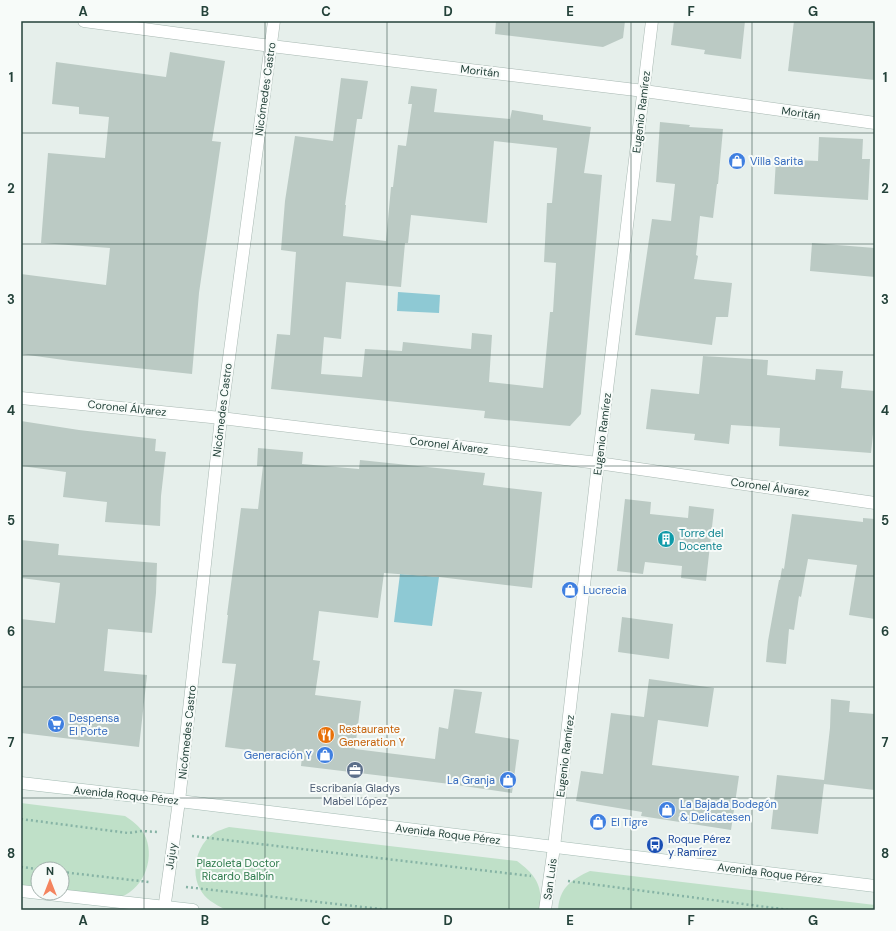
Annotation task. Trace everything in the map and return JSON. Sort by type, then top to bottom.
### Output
[{"type":"street","name":"Moritán","points":[[84,21],[271,46],[644,91],[875,123]]},
{"type":"street","name":"Nicómedes Castro","points":[[179,801],[221,418],[274,21]]},
{"type":"street","name":"Eugenio Ramírez","points":[[554,847],[598,463],[652,21]]},
{"type":"street","name":"Coronel Álvarez","points":[[21,398],[221,418],[598,463],[875,503]]},
{"type":"street","name":"Avenida Roque Pérez","points":[[21,783],[875,886]]},
{"type":"street","name":"Jujuy","points":[[164,908],[179,801]]},
{"type":"street","name":"San Luis","points":[[546,910],[554,847]]},
{"type":"street","points":[[21,891],[193,910]]},
{"type":"path","points":[[21,819],[128,833],[142,831],[174,834],[550,878],[789,910]]},
{"type":"path","points":[[70,873],[389,910]]},
{"type":"green space","points":[[21,803],[125,816],[140,828],[146,838],[149,856],[147,866],[140,882],[126,895],[112,898],[70,892],[70,861],[30,861],[30,888],[21,887]]},
{"type":"green space","name":"Plazoleta Doctor Ricardo Balbín","points":[[229,827],[517,861],[529,871],[537,882],[541,902],[540,910],[224,909],[210,901],[202,893],[197,882],[196,866],[199,851],[208,838],[214,833]]},
{"type":"green space","points":[[590,871],[875,905],[875,910],[558,910],[561,896],[568,885],[578,877]]},
{"type":"water","points":[[398,292],[440,295],[439,313],[397,311]]},
{"type":"water","points":[[400,574],[439,577],[432,626],[394,622]]},
{"type":"building","points":[[496,21],[625,21],[623,38],[603,47],[495,34]]},
{"type":"building","points":[[674,21],[745,21],[741,59],[704,54],[705,50],[671,45]]},
{"type":"building","points":[[794,21],[875,21],[875,80],[788,71]]},
{"type":"building","points":[[170,52],[225,61],[212,141],[221,142],[199,293],[192,374],[21,354],[21,274],[106,285],[110,248],[41,243],[48,153],[105,158],[109,117],[79,114],[79,107],[52,104],[56,62],[166,77]]},
{"type":"building","points":[[341,78],[368,81],[362,119],[357,119],[345,205],[343,236],[386,241],[391,187],[393,187],[398,145],[406,146],[412,104],[408,104],[411,86],[437,89],[434,112],[510,119],[512,110],[543,115],[543,120],[591,127],[584,173],[602,175],[581,414],[570,426],[484,418],[485,411],[271,389],[277,334],[290,335],[296,252],[281,250],[285,201],[295,136],[333,141]],"holes":[[[494,141],[557,148],[552,203],[547,203],[544,262],[556,263],[553,312],[550,312],[543,388],[489,382],[492,335],[472,333],[471,349],[403,342],[402,351],[365,349],[362,377],[321,374],[324,337],[341,339],[346,282],[401,287],[405,243],[408,243],[411,215],[487,223]]]},
{"type":"building","points":[[660,122],[690,125],[689,127],[723,129],[713,218],[700,216],[696,255],[698,256],[694,279],[732,283],[728,317],[716,317],[712,345],[635,335],[652,219],[671,221],[675,184],[656,182]]},
{"type":"building","points":[[819,137],[863,139],[862,159],[870,159],[868,200],[774,194],[776,159],[818,161]]},
{"type":"building","points":[[812,243],[875,248],[875,277],[810,271]]},
{"type":"building","points":[[703,356],[768,360],[767,375],[815,380],[816,369],[843,371],[841,388],[875,391],[875,415],[871,453],[779,446],[780,428],[731,425],[729,444],[694,440],[695,434],[646,429],[651,389],[699,394]]},
{"type":"building","points":[[21,421],[79,430],[156,439],[155,451],[166,452],[161,496],[160,526],[105,522],[107,502],[63,497],[66,472],[21,466]]},
{"type":"building","points":[[258,448],[303,452],[302,464],[359,469],[360,460],[485,473],[483,485],[542,492],[532,588],[439,577],[384,573],[378,618],[319,611],[313,660],[320,661],[315,695],[361,701],[355,749],[435,759],[439,727],[448,729],[454,689],[482,692],[475,733],[519,740],[512,793],[301,766],[302,757],[225,747],[236,664],[222,663],[227,615],[241,508],[258,509],[263,466],[257,466]]},
{"type":"building","name":"Torre del Docente","points":[[625,499],[651,502],[650,514],[688,518],[689,506],[714,509],[706,581],[681,578],[682,566],[645,562],[643,574],[617,571]]},
{"type":"building","points":[[792,514],[863,522],[863,518],[875,519],[875,619],[849,615],[857,565],[808,559],[801,597],[799,596],[794,630],[789,629],[786,664],[766,662],[768,641],[779,580],[782,568],[784,569]]},
{"type":"building","points":[[21,540],[59,544],[58,555],[157,563],[152,633],[108,629],[104,671],[147,675],[139,747],[21,733],[21,619],[55,623],[60,583],[21,578]]},
{"type":"building","points":[[622,617],[673,624],[669,659],[618,652]]},
{"type":"building","points":[[649,679],[714,688],[708,727],[658,720],[652,765],[739,776],[731,830],[641,816],[642,812],[576,801],[581,771],[603,774],[611,713],[644,717]]},
{"type":"building","points":[[831,699],[850,701],[849,712],[875,714],[875,790],[824,784],[818,834],[771,829],[777,775],[824,780],[830,728]]},
{"type":"place","name":"Villa Sarita","points":[[737,161]]},
{"type":"place","name":"Torre del Docente","points":[[666,539]]},
{"type":"place","name":"Lucrecia","points":[[570,590]]},
{"type":"place","name":"Despensa El Porte","points":[[56,724]]},
{"type":"place","name":"Restaurante Generation Y","points":[[326,735]]},
{"type":"place","name":"Generación Y","points":[[325,755]]},
{"type":"place","name":"Escribanía Gladys Mabel López","points":[[355,770]]},
{"type":"place","name":"La Granja","points":[[508,780]]},
{"type":"place","name":"La Bajada Bodegón & Delicatesen","points":[[667,810]]},
{"type":"place","name":"El Tigre","points":[[598,822]]},
{"type":"place","name":"Roque Pérez y Ramírez","points":[[655,845]]}]
